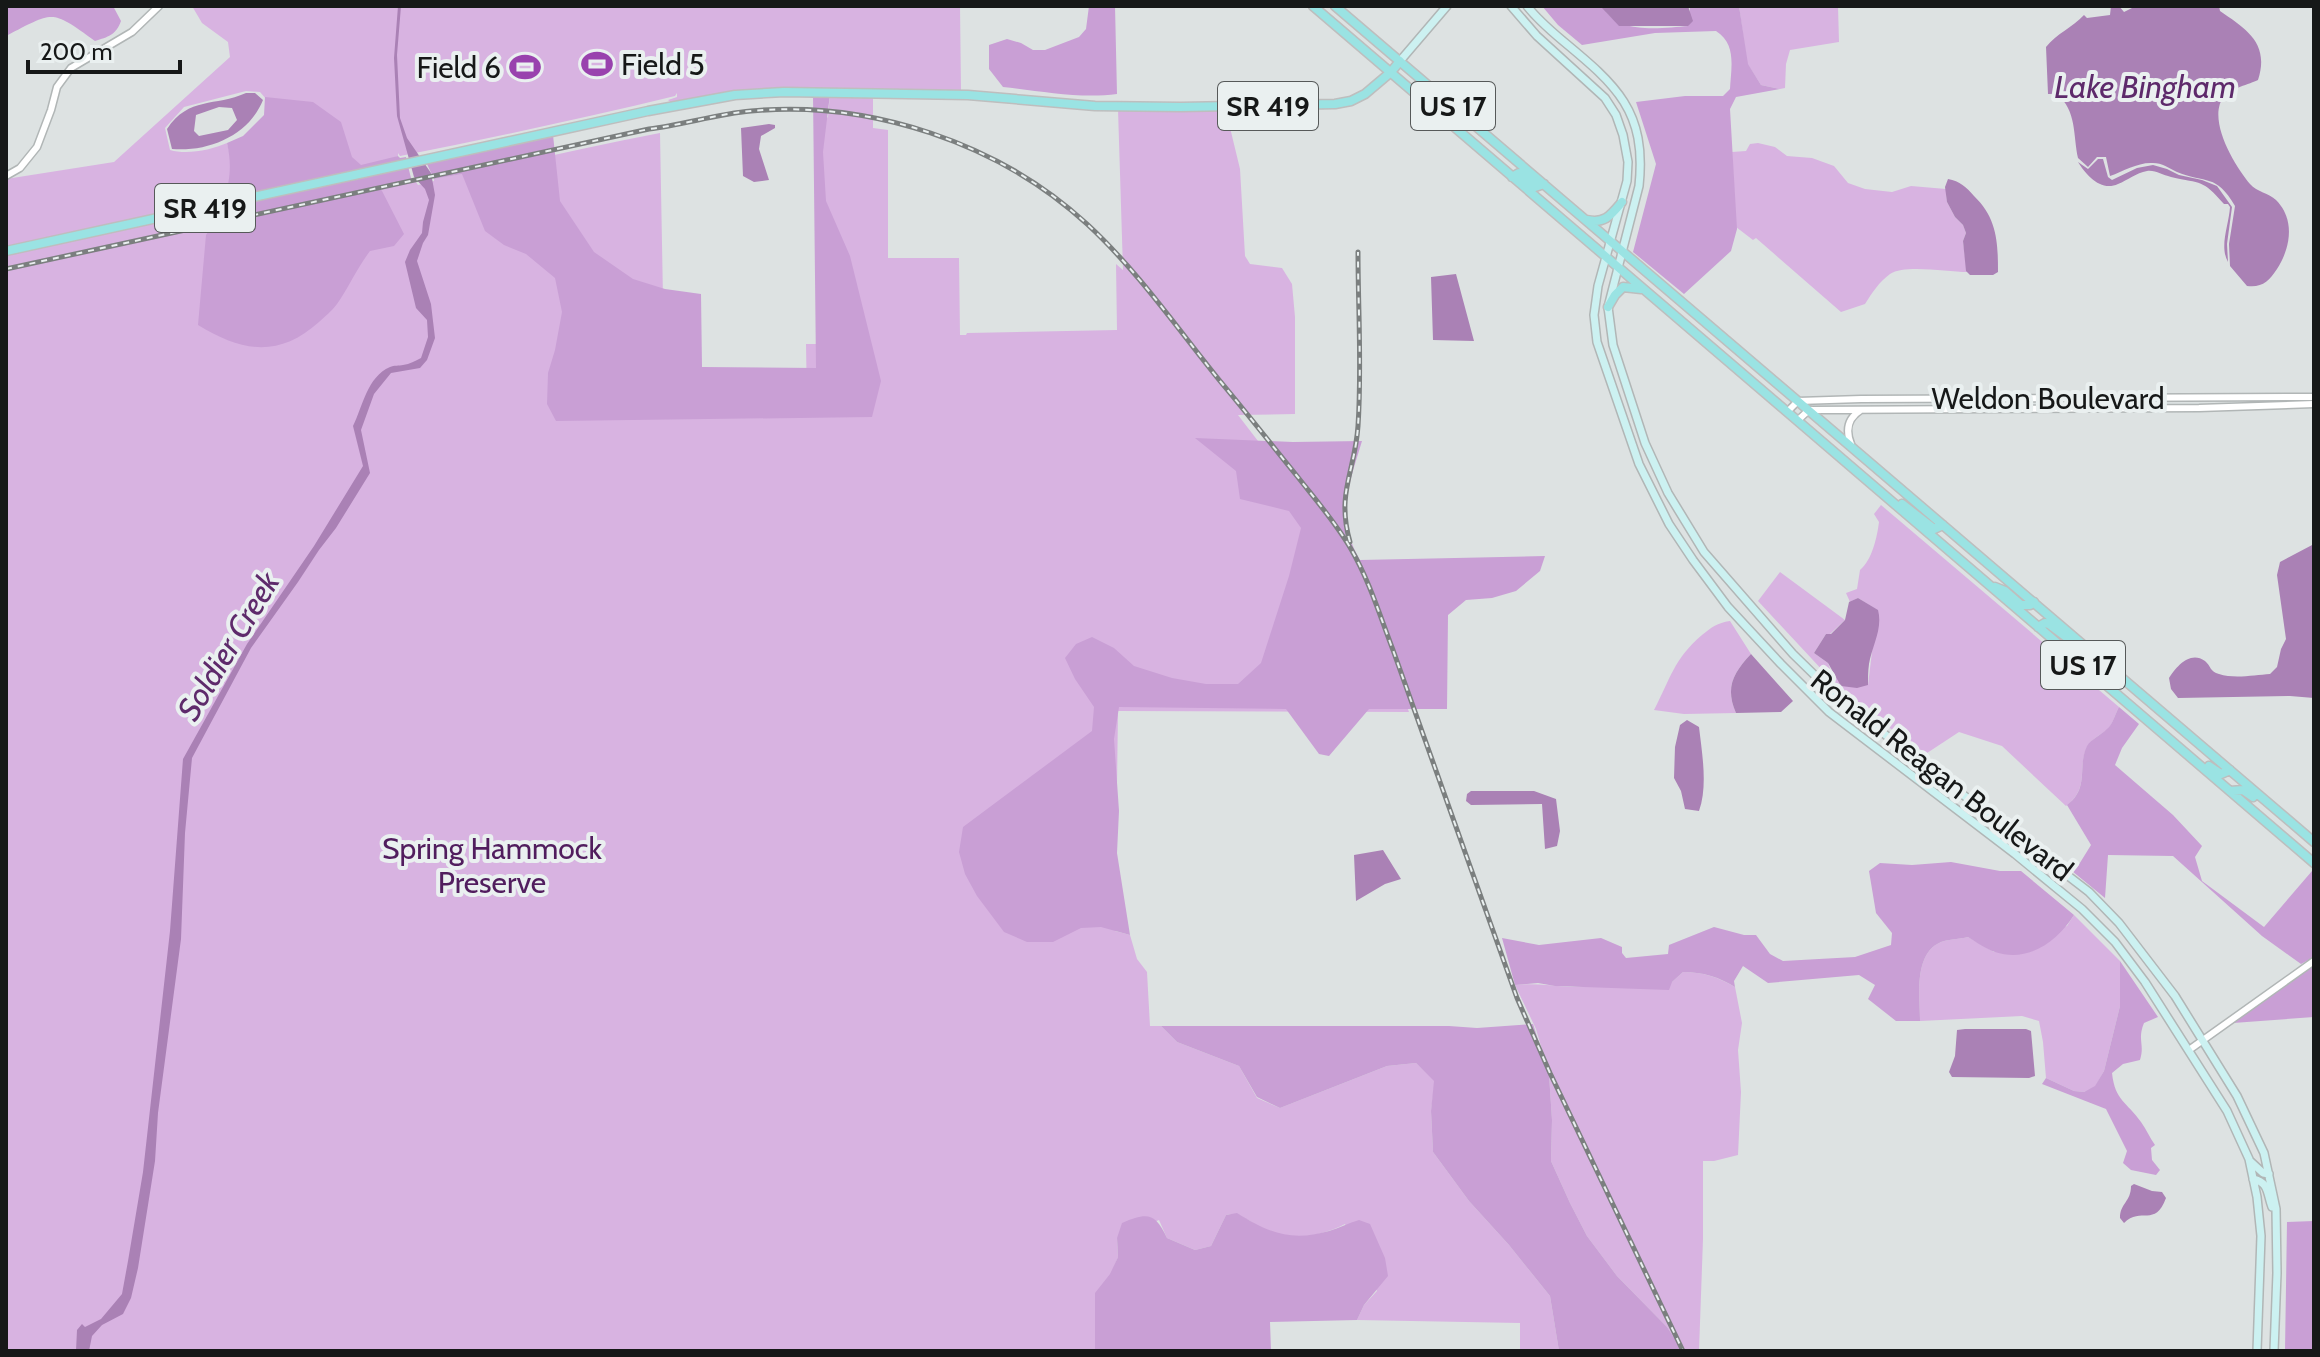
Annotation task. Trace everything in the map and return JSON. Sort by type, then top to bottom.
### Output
[{"type":"main road","name":"US 17","points":[[1313,6],[2314,863]]},
{"type":"main road","name":"US 17","points":[[1335,6],[2314,842]]},
{"type":"main road","points":[[1400,61],[1447,6]]},
{"type":"main road","name":"Ronald Reagan Boulevard","points":[[1511,6],[1540,38],[1598,91],[1616,115],[1623,135],[1628,162],[1627,181],[1605,256],[1594,315],[1597,342],[1639,464],[1656,500],[1693,560],[1728,607],[1829,712],[2082,909],[2115,942],[2145,982],[2231,1118],[2249,1159],[2261,1236],[2257,1351]]},
{"type":"main road","name":"Ronald Reagan Boulevard","points":[[1527,6],[1536,18],[1621,94],[1634,119],[1642,165],[1608,307],[1613,345],[1645,443],[1668,493],[1704,552],[1793,654],[1839,699],[2089,892],[2153,965],[2203,1040],[2252,1124],[2264,1153],[2276,1209],[2274,1351]]},
{"type":"main road","points":[[1540,38],[1551,36],[1582,56]]},
{"type":"main road","name":"SR 419","points":[[6,251],[648,111],[755,93],[968,95],[1095,106],[1318,105],[1351,101],[1365,94],[1400,61]]},
{"type":"main road","points":[[1512,177],[1519,173],[1535,187],[1544,184]]},
{"type":"main road","points":[[1585,219],[1598,221],[1609,218],[1622,202]]},
{"type":"main road","points":[[1608,307],[1623,287],[1645,290]]},
{"type":"main road","points":[[1619,407],[1631,411],[1645,443]]},
{"type":"main road","points":[[1884,495],[1896,500],[1934,529],[1943,525]]},
{"type":"main road","points":[[1990,586],[2005,591],[2021,605],[2034,602]]},
{"type":"main road","points":[[2038,627],[2049,624],[2079,646],[2085,646]]},
{"type":"main road","points":[[2184,752],[2194,755],[2221,774],[2230,770]]},
{"type":"main road","points":[[2230,791],[2243,790],[2269,811],[2287,819]]},
{"type":"main road","points":[[2249,1159],[2257,1169],[2269,1174]]},
{"type":"main road","points":[[2253,1179],[2265,1184],[2271,1206],[2276,1209]]},
{"type":"street","points":[[6,176],[20,168],[37,147],[57,87],[71,68],[132,32],[159,6]]},
{"type":"street","name":"Weldon Boulevard","points":[[1798,401],[2314,397]]},
{"type":"street","points":[[1908,399],[1909,409]]},
{"type":"street","points":[[1787,412],[1798,401]]},
{"type":"street","name":"Weldon Boulevard","points":[[1809,410],[2199,408],[2314,404]]},
{"type":"street","points":[[1797,421],[1809,410]]},
{"type":"street","points":[[1852,448],[1847,430],[1853,416],[1861,410]]},
{"type":"street","points":[[2189,1050],[2314,961]]},
{"type":"green space","points":[[192,6],[960,6],[961,92],[813,89],[673,104],[668,100],[677,97],[677,93],[675,96],[503,135],[400,156],[398,153],[393,158],[224,201],[6,248],[6,179],[114,162],[230,57],[228,42],[202,23]],"holes":[[[246,91],[260,92],[293,130],[229,151],[227,143],[199,151],[170,150],[165,128],[184,107]]]},
{"type":"green space","points":[[1739,6],[1838,6],[1839,42],[1790,50],[1785,88],[1761,85],[1747,63]]},
{"type":"green space","name":"Spring Hammock Preserve","points":[[830,94],[873,96],[873,128],[888,130],[888,258],[959,258],[960,335],[1117,330],[1116,264],[1123,270],[1118,109],[1226,111],[1240,169],[1245,256],[1250,264],[1282,268],[1292,284],[1295,317],[1295,414],[1238,415],[1307,505],[1396,677],[1409,712],[1118,711],[1115,931],[1130,935],[1137,959],[1147,972],[1150,1026],[1161,1026],[1177,1042],[1239,1066],[1257,1098],[1280,1108],[1387,1066],[1416,1063],[1435,1081],[1431,1111],[1433,1152],[1469,1201],[1550,1296],[1559,1351],[1520,1351],[1520,1323],[1357,1320],[1364,1305],[1377,1291],[1345,1224],[1318,1234],[1289,1237],[1271,1233],[1244,1218],[1226,1215],[1211,1246],[1195,1250],[1167,1238],[1159,1220],[1117,1238],[1118,1257],[1113,1269],[1117,1351],[6,1351],[6,254],[222,207],[209,230],[382,192],[381,188],[416,182],[418,185],[434,179],[660,133],[665,410],[807,405],[806,344],[820,344],[819,125],[828,117]]},
{"type":"green space","points":[[1750,144],[1775,147],[1787,156],[1812,158],[1834,166],[1848,183],[1865,189],[1892,192],[1911,186],[1946,189],[1947,202],[1966,233],[1963,241],[1967,272],[1897,271],[1882,281],[1865,304],[1841,312],[1756,238],[1753,240],[1736,227],[1732,152],[1746,151]]},
{"type":"green space","points":[[1881,505],[2119,707],[2109,728],[2087,747],[2081,785],[2066,806],[2002,746],[1959,732],[1924,755],[1838,687],[1758,601],[1780,572],[1845,620],[1826,634],[1814,653],[1828,663],[1832,674],[1868,685],[1877,610],[1858,598],[1850,602],[1846,593],[1857,589],[1860,570],[1871,555],[1879,522],[1874,514]]},
{"type":"green space","points":[[1730,621],[1751,654],[1731,688],[1736,713],[1684,714],[1654,710],[1674,670],[1692,644],[1718,624]]},
{"type":"green space","points":[[2074,915],[2120,961],[2120,1006],[2104,1071],[2095,1087],[2084,1092],[2074,1091],[2046,1078],[2039,1021],[2022,1016],[1920,1021],[1920,977],[1926,956],[1932,948],[1944,941],[1968,937],[1994,952],[2067,926]]},
{"type":"green space","points":[[1683,972],[1710,976],[1735,987],[1742,1023],[1738,1050],[1741,1092],[1738,1155],[1703,1161],[1699,1351],[1683,1351],[1667,1327],[1617,1276],[1587,1236],[1570,1203],[1551,1161],[1549,1074],[1536,1029],[1515,985],[1584,987],[1647,984],[1672,982]]},
{"type":"shaded area","points":[[6,6],[113,6],[121,21],[111,35],[95,41],[69,23],[52,17],[6,36]]},
{"type":"shaded area","points":[[1089,6],[1115,6],[1117,94],[1074,95],[1003,87],[989,69],[989,45],[1007,39],[1033,50],[1045,50],[1079,37],[1086,29]]},
{"type":"shaded area","points":[[1542,6],[1603,6],[1618,22],[1653,28],[1688,26],[1688,6],[1739,6],[1748,64],[1761,85],[1780,89],[1736,97],[1730,109],[1737,229],[1731,251],[1684,294],[1633,252],[1656,164],[1636,102],[1685,96],[1723,96],[1730,89],[1732,65],[1727,43],[1716,31],[1655,33],[1582,45],[1558,25]]},
{"type":"shaded area","points":[[813,94],[830,94],[823,152],[826,201],[850,256],[881,381],[872,417],[556,421],[547,404],[548,373],[562,312],[555,278],[526,254],[504,245],[485,231],[462,174],[434,179],[426,162],[553,135],[560,201],[594,252],[633,279],[665,289],[701,294],[702,367],[816,368]]},
{"type":"shaded area","points":[[265,97],[313,102],[341,122],[352,157],[361,165],[398,156],[406,157],[407,161],[224,201],[230,172],[227,143],[243,136],[264,115]]},
{"type":"shaded area","points":[[408,166],[411,178],[416,182],[381,189],[404,234],[394,246],[370,251],[335,307],[304,334],[275,346],[260,347],[230,341],[198,325],[206,235],[222,207]]},
{"type":"shaded area","points":[[1195,438],[1362,441],[1349,486],[1346,515],[1352,545],[1360,560],[1545,556],[1540,571],[1516,591],[1492,598],[1466,600],[1448,615],[1447,709],[1369,709],[1329,756],[1319,754],[1286,709],[1119,707],[1114,739],[1119,811],[1117,853],[1130,935],[1101,927],[1081,928],[1053,942],[1027,942],[1004,932],[977,896],[965,874],[959,852],[963,827],[1092,731],[1094,707],[1065,658],[1076,644],[1092,637],[1114,648],[1134,666],[1172,678],[1206,684],[1238,684],[1261,663],[1301,528],[1289,511],[1240,499],[1236,471]]},
{"type":"shaded area","points":[[2119,707],[2139,724],[2122,748],[2115,765],[2173,815],[2202,846],[2195,857],[2202,881],[2264,927],[2312,871],[2314,873],[2314,957],[2301,964],[2262,936],[2173,856],[2108,855],[2105,898],[2072,871],[2091,845],[2067,805],[2081,784],[2087,746],[2109,727]]},
{"type":"shaded area","points":[[1951,862],[2000,871],[2021,871],[2074,915],[2050,941],[2019,955],[1995,952],[1968,937],[1944,941],[1932,948],[1926,956],[1920,977],[1920,1021],[1896,1021],[1868,999],[1875,985],[1859,975],[1768,983],[1743,966],[1734,981],[1735,987],[1710,976],[1683,972],[1672,982],[1669,990],[1538,983],[1515,985],[1502,938],[1539,945],[1601,938],[1622,947],[1626,958],[1668,954],[1669,945],[1714,927],[1756,935],[1770,954],[1783,961],[1855,957],[1891,945],[1892,933],[1876,913],[1869,871],[1880,863],[1912,865]]},
{"type":"shaded area","points":[[2120,961],[2158,1017],[2144,1023],[2140,1060],[2123,1064],[2112,1073],[2119,1096],[2155,1145],[2151,1148],[2152,1160],[2160,1170],[2156,1175],[2131,1170],[2123,1163],[2127,1151],[2106,1109],[2042,1084],[2046,1078],[2074,1091],[2084,1092],[2095,1086],[2104,1071],[2120,1006]]},
{"type":"shaded area","points":[[2314,964],[2314,1017],[2233,1023]]},
{"type":"shaded area","points":[[1533,1024],[1549,1074],[1551,1161],[1570,1203],[1587,1236],[1617,1276],[1667,1327],[1683,1351],[1559,1351],[1550,1296],[1469,1201],[1433,1152],[1431,1111],[1434,1081],[1416,1063],[1387,1066],[1280,1108],[1257,1097],[1239,1066],[1177,1042],[1161,1026],[1477,1028]]},
{"type":"shaded area","points":[[1237,1213],[1281,1234],[1303,1236],[1333,1230],[1359,1220],[1370,1224],[1385,1258],[1388,1276],[1364,1305],[1357,1320],[1270,1322],[1271,1351],[1095,1351],[1095,1293],[1110,1274],[1118,1257],[1117,1238],[1122,1223],[1138,1217],[1150,1217],[1159,1224],[1167,1238],[1195,1250],[1211,1246],[1226,1215]]},
{"type":"shaded area","points":[[2314,1221],[2314,1351],[2285,1351],[2287,1222]]},
{"type":"water","points":[[398,6],[401,6],[397,55],[400,118],[407,138],[431,173],[435,195],[428,235],[417,261],[431,304],[435,338],[427,360],[420,368],[391,373],[374,394],[361,430],[370,473],[336,528],[251,648],[192,758],[185,833],[181,939],[158,1113],[155,1161],[138,1268],[131,1298],[123,1314],[102,1325],[92,1336],[89,1351],[76,1351],[77,1330],[82,1324],[85,1327],[101,1319],[122,1294],[128,1261],[143,1172],[170,931],[183,759],[247,644],[314,546],[363,466],[353,426],[371,385],[390,367],[421,358],[428,337],[427,320],[416,308],[405,262],[422,233],[429,200],[425,189],[414,177],[397,116],[394,58]]},
{"type":"water","points":[[1603,6],[1688,6],[1693,21],[1688,26],[1619,26]]},
{"type":"water","name":"Lake Bingham","points":[[2111,6],[2119,6],[2124,12],[2136,6],[2219,6],[2220,11],[2253,38],[2261,56],[2258,80],[2225,95],[2218,116],[2224,141],[2244,176],[2253,187],[2276,200],[2289,225],[2285,253],[2265,283],[2247,286],[2230,266],[2229,244],[2235,206],[2222,188],[2156,163],[2136,165],[2110,176],[2106,157],[2097,157],[2088,167],[2078,158],[2068,108],[2057,94],[2048,94],[2046,47],[2084,15],[2087,18],[2110,15]]},
{"type":"water","points":[[255,93],[263,100],[257,112],[238,132],[200,148],[172,149],[167,129],[184,111]],"holes":[[[219,107],[232,108],[237,120],[228,130],[199,136],[194,131],[196,115]]]},
{"type":"water","points":[[775,125],[775,128],[761,136],[759,149],[769,180],[754,182],[743,176],[741,128]]},
{"type":"water","points":[[2098,159],[2103,159],[2108,177],[2112,180],[2137,168],[2153,165],[2217,186],[2232,207],[2228,262],[2224,242],[2230,207],[2206,186],[2150,171],[2106,186],[2090,177],[2078,162],[2088,169]]},
{"type":"water","points":[[1948,179],[1968,190],[1982,204],[1992,222],[1998,261],[1998,272],[1993,275],[1970,275],[1966,271],[1963,241],[1966,233],[1947,202],[1945,187]]},
{"type":"water","points":[[1456,274],[1474,341],[1433,340],[1431,277]]},
{"type":"water","points":[[2314,544],[2314,698],[2178,698],[2171,689],[2169,678],[2180,665],[2194,657],[2205,661],[2214,672],[2231,676],[2270,674],[2277,667],[2286,639],[2277,575],[2280,562]]},
{"type":"water","points":[[1858,598],[1878,610],[1879,624],[1869,664],[1868,685],[1857,688],[1841,686],[1828,663],[1814,653],[1826,634],[1831,634],[1845,620],[1849,602]]},
{"type":"water","points":[[1751,654],[1793,701],[1781,712],[1736,713],[1731,688]]},
{"type":"water","points":[[1687,720],[1699,727],[1704,780],[1699,811],[1685,809],[1674,778],[1675,747],[1680,725]]},
{"type":"water","points":[[1471,791],[1534,791],[1556,799],[1560,831],[1557,846],[1545,849],[1542,804],[1471,805],[1466,801]]},
{"type":"water","points":[[1383,850],[1401,879],[1385,884],[1356,901],[1354,855]]},
{"type":"water","points":[[1957,1030],[2031,1031],[2035,1076],[1952,1077],[1949,1072],[1955,1056]]},
{"type":"water","points":[[2134,1184],[2162,1192],[2166,1198],[2162,1207],[2152,1215],[2136,1216],[2124,1223],[2120,1213]]},
{"type":"railway","points":[[6,269],[649,129],[751,111],[796,109],[841,113],[931,133],[1014,171],[1052,195],[1123,260],[1318,502],[1351,549],[1379,611],[1517,998],[1683,1351]]},
{"type":"railway","points":[[1350,542],[1345,510],[1359,404],[1358,252]]},
{"type":"place","name":"Field 5","points":[[597,64]]},
{"type":"place","name":"Field 6","points":[[525,67]]},
{"type":"water label","name":"Soldier Creek","points":[[228,646]]}]
